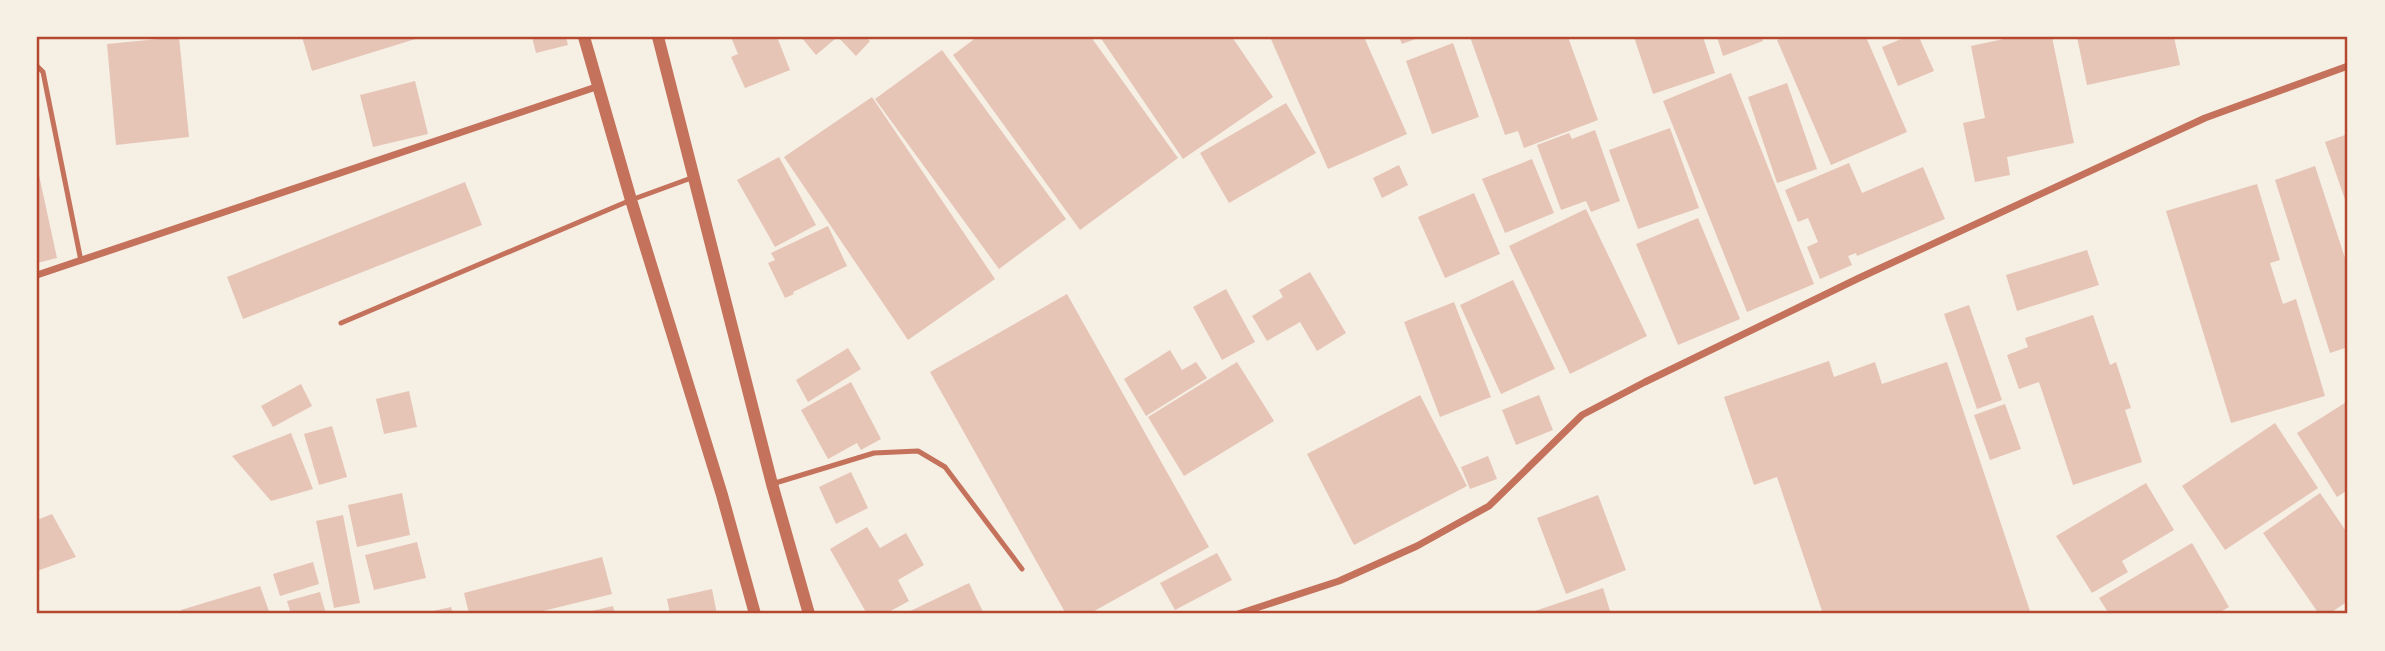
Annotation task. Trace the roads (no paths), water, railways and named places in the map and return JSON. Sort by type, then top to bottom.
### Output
[{"type":"street","points":[[584,37],[722,495],[755,614]]},
{"type":"street","points":[[658,37],[772,484],[810,614]]},
{"type":"street","points":[[1238,614],[1339,582],[1417,546],[1489,506],[1582,415],[1657,376],[1859,278],[2205,117],[2348,66]]},
{"type":"street","points":[[37,275],[599,86]]},
{"type":"lane","points":[[37,66],[43,72],[82,261]]},
{"type":"lane","points":[[341,323],[631,200],[694,177]]},
{"type":"lane","points":[[772,484],[874,453],[918,451],[945,467],[1022,569]]}]
